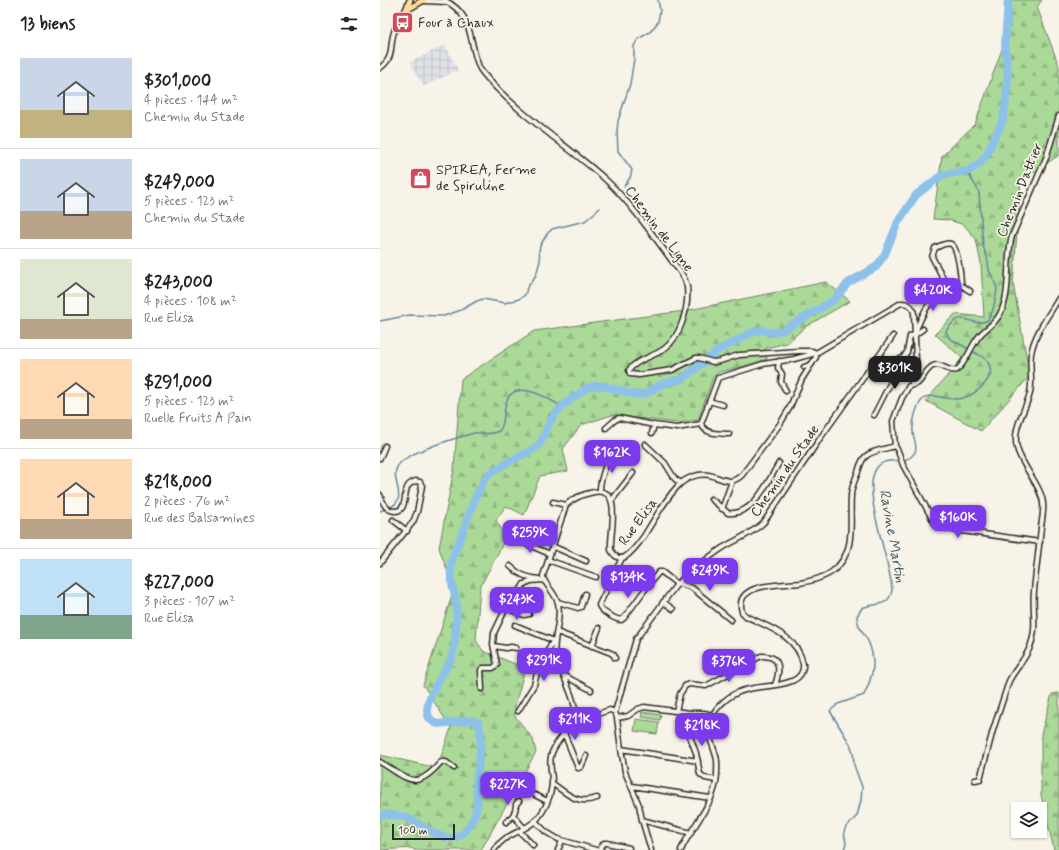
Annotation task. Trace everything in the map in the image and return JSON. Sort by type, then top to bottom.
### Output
[{"type":"main road","points":[[406,10],[411,0],[422,1]]},
{"type":"main road","points":[[406,10],[422,1]]},
{"type":"street","points":[[422,1],[446,1]]},
{"type":"street","name":"Chemin de Ligne","points":[[446,1],[458,9],[466,22],[472,37],[478,64],[484,74],[508,99],[615,189],[682,273],[687,285],[687,297],[679,329],[673,340],[664,349],[633,366],[629,370],[630,374],[639,375],[672,370],[696,358],[713,362],[739,355],[799,350],[816,352]]},
{"type":"street","points":[[380,68],[390,57],[393,33],[396,25],[406,10]]},
{"type":"street","name":"Chemin Dattier","points":[[912,385],[917,383],[930,368],[935,365],[942,366],[949,371],[957,370],[978,337],[996,320],[1000,314],[1006,294],[1012,236],[1046,158],[1059,116]]},
{"type":"street","points":[[948,289],[932,257],[933,250],[938,246],[950,244],[955,248],[959,264],[961,284],[970,291]]},
{"type":"street","points":[[915,333],[929,303],[936,296],[948,289],[958,287],[961,284]]},
{"type":"street","points":[[975,780],[980,779],[993,730],[1012,673],[1030,648],[1033,637],[1035,616],[1034,591],[1043,509],[1042,499],[1017,448],[1016,434],[1031,388],[1031,354],[1034,343],[1059,298]]},
{"type":"street","points":[[728,434],[710,433],[705,431],[701,424],[718,378],[763,364],[794,359],[816,352],[901,303],[908,304],[913,308],[916,361],[912,377],[912,385],[906,389],[896,410],[893,421],[895,446],[903,465],[931,518],[938,526],[948,529],[1040,542]]},
{"type":"street","points":[[874,415],[907,352],[910,336],[923,329]]},
{"type":"street","name":"Chemin du Stade","points":[[615,712],[636,639],[663,602],[678,584],[723,548],[755,530],[764,522],[821,437],[893,336]]},
{"type":"street","points":[[722,509],[732,481],[742,476],[750,469],[789,409],[802,379],[816,357],[816,352]]},
{"type":"street","points":[[872,367],[903,358]]},
{"type":"street","points":[[779,361],[778,368],[782,374],[782,382],[786,391]]},
{"type":"street","points":[[804,367],[812,364]]},
{"type":"street","points":[[709,401],[723,405]]},
{"type":"street","points":[[606,428],[619,418],[677,428],[701,424]]},
{"type":"street","points":[[652,433],[654,425]]},
{"type":"street","points":[[645,444],[665,463],[675,479],[681,483]]},
{"type":"street","points":[[380,458],[384,446]]},
{"type":"street","points":[[681,850],[710,798],[716,780],[717,758],[708,728],[712,715],[728,698],[739,692],[792,681],[800,675],[804,667],[794,645],[785,636],[746,616],[742,612],[741,602],[744,596],[749,591],[764,586],[802,582],[821,578],[834,571],[844,559],[847,552],[851,530],[851,494],[861,463],[864,458],[870,454],[895,446]]},
{"type":"street","points":[[600,491],[600,484],[606,468],[608,456]]},
{"type":"street","points":[[711,498],[728,513],[738,512],[754,504],[779,463]]},
{"type":"street","points":[[543,580],[544,571],[566,505],[576,497],[600,491],[608,494],[612,500],[633,473]]},
{"type":"street","name":"Rue Elisa","points":[[612,500],[613,512],[611,550],[617,558],[622,558],[636,546],[671,494],[681,483],[691,477],[704,474],[732,481]]},
{"type":"street","points":[[380,495],[384,505],[388,509],[398,511],[405,501],[408,486],[414,482],[420,482],[422,486],[417,512],[413,522],[380,563]]},
{"type":"street","points":[[553,502],[566,505]]},
{"type":"street","points":[[394,520],[406,531]]},
{"type":"street","points":[[517,540],[550,554]]},
{"type":"street","points":[[552,546],[586,561]]},
{"type":"street","points":[[622,558],[599,605],[601,609],[620,620],[624,618],[649,584],[660,572],[678,584],[692,588],[731,620]]},
{"type":"street","points":[[548,560],[596,577]]},
{"type":"street","points":[[510,566],[524,577],[543,580],[552,590],[558,602],[559,616],[554,641],[539,666],[534,685],[518,711]]},
{"type":"street","points":[[482,689],[481,670],[483,668],[493,668],[497,664],[494,646],[494,633],[506,608],[524,584],[531,581],[538,582],[543,580]]},
{"type":"street","points":[[558,602],[578,608],[581,607],[585,594]]},
{"type":"street","points":[[663,602],[673,609]]},
{"type":"street","points":[[506,608],[524,615],[529,614]]},
{"type":"street","points":[[515,625],[554,641]]},
{"type":"street","points":[[592,646],[600,628]]},
{"type":"street","points":[[557,632],[611,653],[615,658]]},
{"type":"street","points":[[496,849],[504,839],[535,821],[547,801],[552,783],[550,757],[555,746],[574,717],[576,710],[555,656],[554,641]]},
{"type":"street","points":[[494,646],[516,648]]},
{"type":"street","points":[[676,711],[680,694],[685,686],[689,684],[706,686],[761,656],[770,657],[777,663],[779,669],[775,685]]},
{"type":"street","points":[[562,673],[572,681],[591,690]]},
{"type":"street","points":[[617,718],[628,716],[644,707],[712,715]]},
{"type":"street","points":[[574,717],[580,715],[594,715],[610,710],[615,712],[620,749],[626,772],[639,805],[651,850]]},
{"type":"street","points":[[690,713],[688,731],[698,761],[701,776],[716,780]]},
{"type":"street","points":[[564,733],[578,768],[581,767],[586,756]]},
{"type":"street","points":[[620,749],[698,761]]},
{"type":"street","points":[[380,762],[403,776],[414,780],[423,779],[441,762],[446,762],[454,768]]},
{"type":"street","points":[[552,783],[578,800],[585,801],[597,798]]},
{"type":"street","points":[[632,786],[710,798]]},
{"type":"street","points":[[535,795],[547,801]]},
{"type":"street","points":[[506,822],[516,810],[516,804],[519,800]]},
{"type":"street","points":[[513,815],[524,828]]},
{"type":"street","points":[[642,820],[691,833]]},
{"type":"street","points":[[535,821],[546,832],[562,841],[598,850],[604,843],[629,848]]},
{"type":"street","points":[[519,831],[533,845]]},
{"type":"street","points":[[558,850],[562,841]]},
{"type":"shaded area","points":[[445,45],[458,70],[424,86],[410,62]]},
{"type":"green space","points":[[1009,0],[1042,0],[1037,7],[1059,66],[1059,155],[1021,181],[1013,284],[1030,376],[981,431],[926,401],[962,358],[935,334],[955,314],[984,317],[981,264],[976,239],[964,225],[949,220],[933,219],[942,156],[975,124],[1010,27]]},
{"type":"green space","points":[[826,282],[850,301],[805,327],[787,343],[766,348],[767,359],[719,372],[713,377],[698,420],[678,423],[612,415],[581,425],[563,449],[568,471],[540,476],[524,515],[506,506],[496,520],[506,538],[480,587],[476,640],[483,651],[525,668],[515,706],[515,716],[533,739],[536,752],[481,850],[414,850],[412,848],[380,850],[380,755],[437,768],[451,728],[423,685],[454,589],[439,548],[454,469],[461,379],[534,331],[684,311]]},
{"type":"green space","points":[[1059,693],[1059,850],[1054,850],[1047,820],[1047,802],[1043,802],[1041,795],[1041,734],[1052,694]]},
{"type":"green space","points":[[642,712],[661,715],[660,720],[641,717]]},
{"type":"green space","points":[[636,719],[659,722],[657,734],[634,731]]},
{"type":"waterway","points":[[624,186],[630,178],[632,170],[618,151],[618,121],[630,84],[634,59],[634,46],[638,39],[650,32],[658,22],[660,10],[658,0]]},
{"type":"waterway","points":[[708,359],[717,351],[755,331],[762,330],[773,333],[783,330],[834,300],[848,283],[876,267],[885,254],[898,222],[916,195],[942,175],[968,171],[978,165],[986,156],[1003,120],[1005,108],[1008,80],[1005,43],[1008,0]]},
{"type":"waterway","name":"Ravine Martin","points":[[967,348],[949,338],[946,331],[952,323],[957,320],[962,319],[976,322],[988,320],[993,310],[997,290],[989,270],[987,257],[983,246],[979,193],[968,171]]},
{"type":"waterway","points":[[380,321],[410,315],[444,316],[461,310],[483,299],[505,303],[519,299],[525,295],[527,288],[536,275],[540,261],[540,246],[547,234],[552,229],[585,221],[600,208]]},
{"type":"waterway","name":"Ravine Martin","points":[[844,850],[846,843],[844,832],[846,827],[857,816],[861,800],[862,787],[854,765],[853,752],[850,744],[830,711],[838,704],[864,695],[872,675],[873,662],[871,648],[859,626],[857,616],[862,608],[880,604],[888,600],[892,590],[887,562],[874,510],[872,480],[876,469],[880,464],[907,459],[915,452],[916,447],[913,435],[913,424],[916,411],[922,400],[930,396],[952,399],[963,398],[974,393],[988,379],[990,367],[987,361],[974,352]]},
{"type":"waterway","points":[[380,815],[395,815],[406,818],[440,836],[448,838],[460,835],[466,830],[470,825],[476,811],[476,786],[481,744],[478,722],[471,720],[438,724],[430,719],[427,711],[428,702],[432,692],[449,663],[453,651],[457,606],[451,580],[452,560],[472,505],[486,477],[494,470],[538,446],[554,415],[567,402],[587,388],[593,386],[606,386],[633,394],[645,394],[662,384],[682,379],[704,362]]},
{"type":"waterway","points":[[389,508],[395,504],[398,499],[399,494],[395,476],[399,464],[413,454],[445,442],[474,433],[490,434],[499,431],[503,423],[508,397],[514,392],[521,390],[530,391],[539,394],[562,407]]},
{"type":"waterway","points":[[380,511],[386,509]]},
{"type":"place","name":"Four à Chaux","points":[[403,23]]},
{"type":"place","name":"SPIREA, Ferme de Spiruline","points":[[421,178]]}]
